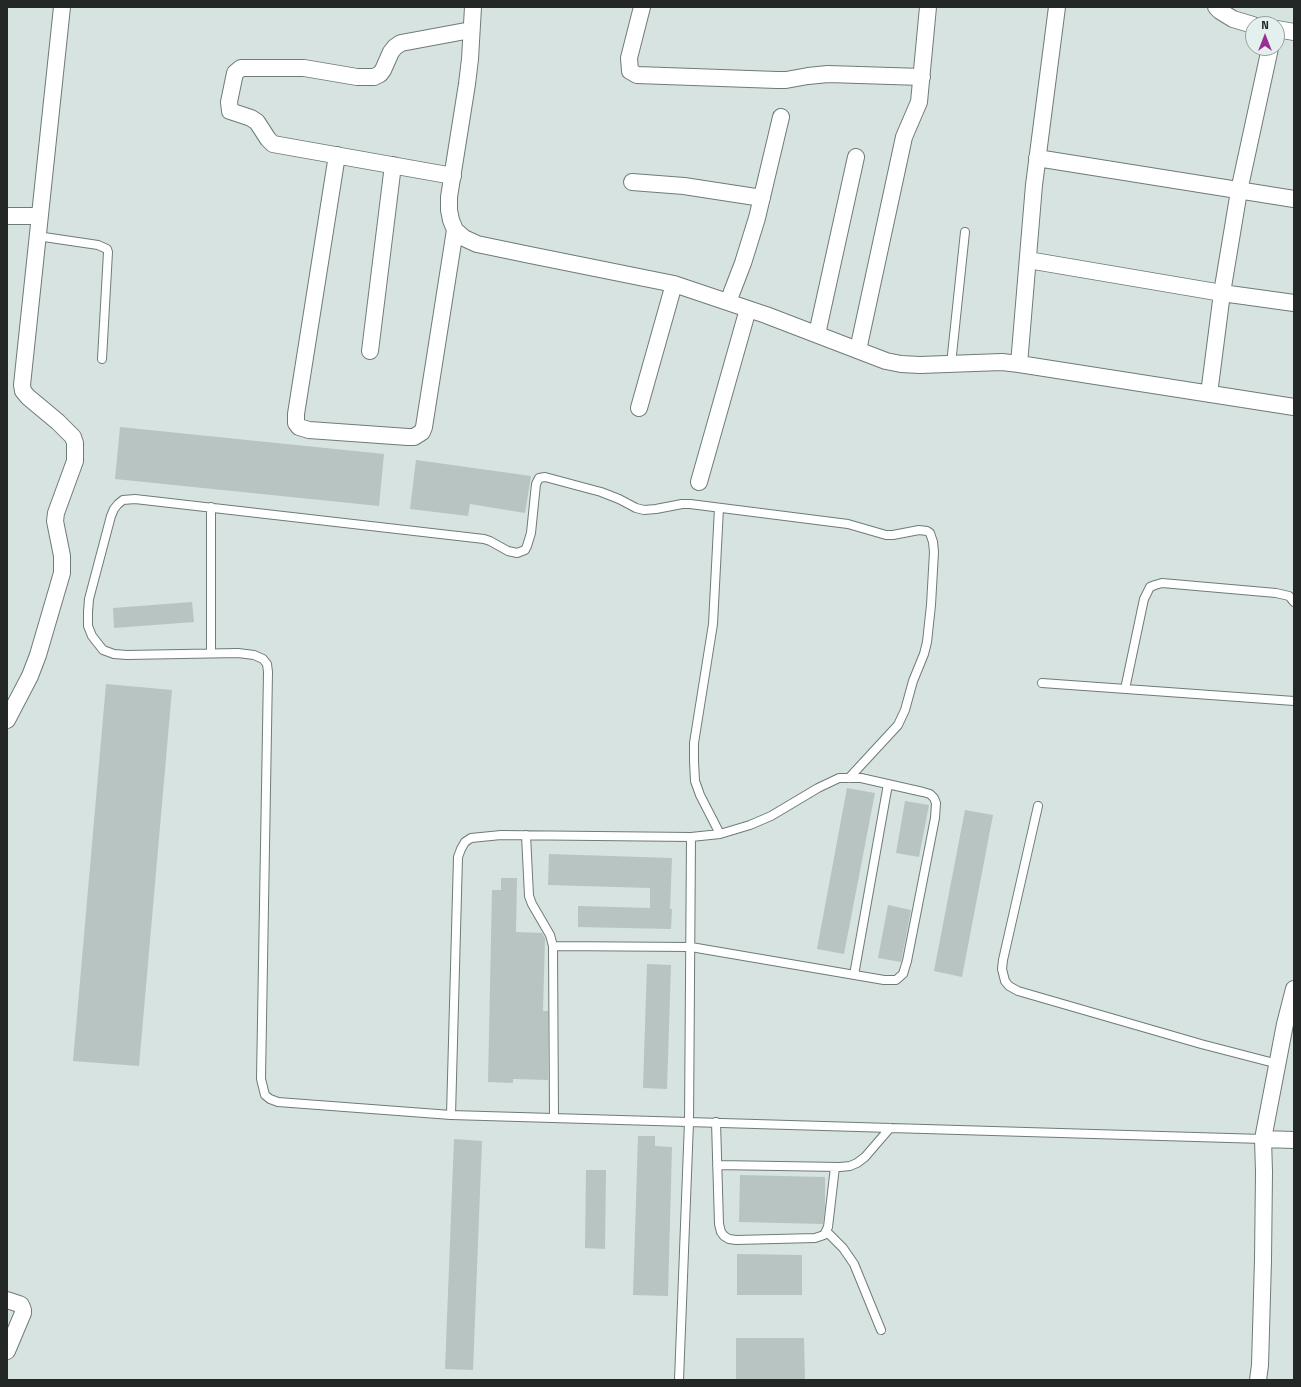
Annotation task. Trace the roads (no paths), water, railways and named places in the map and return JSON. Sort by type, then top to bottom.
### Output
[{"type":"street","points":[[7,720],[30,676],[38,655],[62,573],[62,556],[55,521],[56,513],[76,461],[75,443],[73,437],[58,422],[28,397],[23,391],[22,385],[62,7]]},
{"type":"street","points":[[473,7],[468,84],[449,210],[455,230],[464,238],[477,244],[674,284],[817,334],[886,361],[901,364],[920,365],[1002,362],[1294,407]]},
{"type":"street","points":[[642,7],[629,58],[630,71],[637,75],[777,80],[828,74],[922,77]]},
{"type":"street","points":[[858,350],[904,137],[919,102],[928,7]]},
{"type":"street","points":[[1019,364],[1037,158],[1057,7]]},
{"type":"street","points":[[1216,7],[1234,19],[1245,22]]},
{"type":"street","points":[[453,176],[273,144],[254,120],[230,111],[228,102],[235,74],[238,70],[246,67],[304,68],[357,77],[374,77],[380,74],[391,52],[401,43],[472,30]]},
{"type":"street","points":[[1209,394],[1222,293],[1238,191],[1268,56]]},
{"type":"street","points":[[728,302],[743,263],[757,218],[781,117]]},
{"type":"street","points":[[337,155],[296,414],[296,423],[298,427],[309,430],[408,437],[422,432],[455,230]]},
{"type":"street","points":[[817,334],[856,157]]},
{"type":"street","points":[[1037,158],[1294,199]]},
{"type":"street","points":[[370,351],[393,165]]},
{"type":"street","points":[[632,182],[684,186],[762,198]]},
{"type":"street","points":[[7,216],[39,216]]},
{"type":"street","points":[[1028,260],[1222,293],[1294,303]]},
{"type":"street","points":[[639,408],[674,284]]},
{"type":"street","points":[[699,482],[748,309]]},
{"type":"street","points":[[1258,1380],[1260,1365],[1263,1252],[1263,1139],[1285,1024],[1294,989]]},
{"type":"street","points":[[1263,1139],[1294,1140]]},
{"type":"street","points":[[7,1300],[19,1304],[23,1310],[7,1351]]},
{"type":"lane","points":[[951,364],[965,232]]},
{"type":"lane","points":[[37,236],[98,245],[107,249],[102,359]]},
{"type":"lane","points":[[849,778],[898,725],[905,710],[913,681],[924,654],[927,642],[931,605],[934,552],[934,542],[930,533],[924,530],[886,535],[848,524],[682,504],[644,510],[636,508],[619,498],[601,492],[542,477],[539,478],[536,484],[531,533],[527,546],[521,552],[513,552],[484,539],[135,498],[123,500],[114,509],[111,516],[89,599],[88,612],[88,626],[92,636],[103,650],[114,654],[127,655],[238,653],[254,655],[263,659],[267,664],[261,1079],[265,1095],[270,1099],[278,1102],[451,1115],[1263,1139]]},
{"type":"lane","points":[[211,507],[211,653]]},
{"type":"lane","points":[[719,508],[713,624],[694,743],[694,762],[695,781],[700,796],[720,834]]},
{"type":"lane","points":[[1125,689],[1144,599],[1150,587],[1162,583],[1276,593],[1289,596],[1294,602]]},
{"type":"lane","points":[[1042,683],[1294,701]]},
{"type":"lane","points":[[451,1115],[458,857],[465,842],[471,838],[501,835],[691,837],[720,834],[750,825],[772,816],[830,781],[839,778],[861,778],[930,794],[936,803],[935,818],[907,962],[903,974],[896,980],[854,975],[690,947],[553,946]]},
{"type":"lane","points":[[854,975],[888,784]]},
{"type":"lane","points":[[1038,806],[1003,960],[1002,969],[1005,981],[1009,986],[1018,991],[1201,1044],[1278,1064]]},
{"type":"lane","points":[[526,835],[529,896],[550,935],[553,946],[554,1118]]},
{"type":"lane","points":[[679,1380],[689,1122],[691,837]]},
{"type":"lane","points":[[716,1122],[719,1224],[721,1232],[724,1236],[736,1240],[815,1238],[824,1235],[827,1232],[835,1167]]},
{"type":"lane","points":[[717,1165],[840,1168],[857,1163],[865,1157],[890,1128]]},
{"type":"lane","points":[[827,1232],[843,1248],[854,1264],[881,1330]]}]
